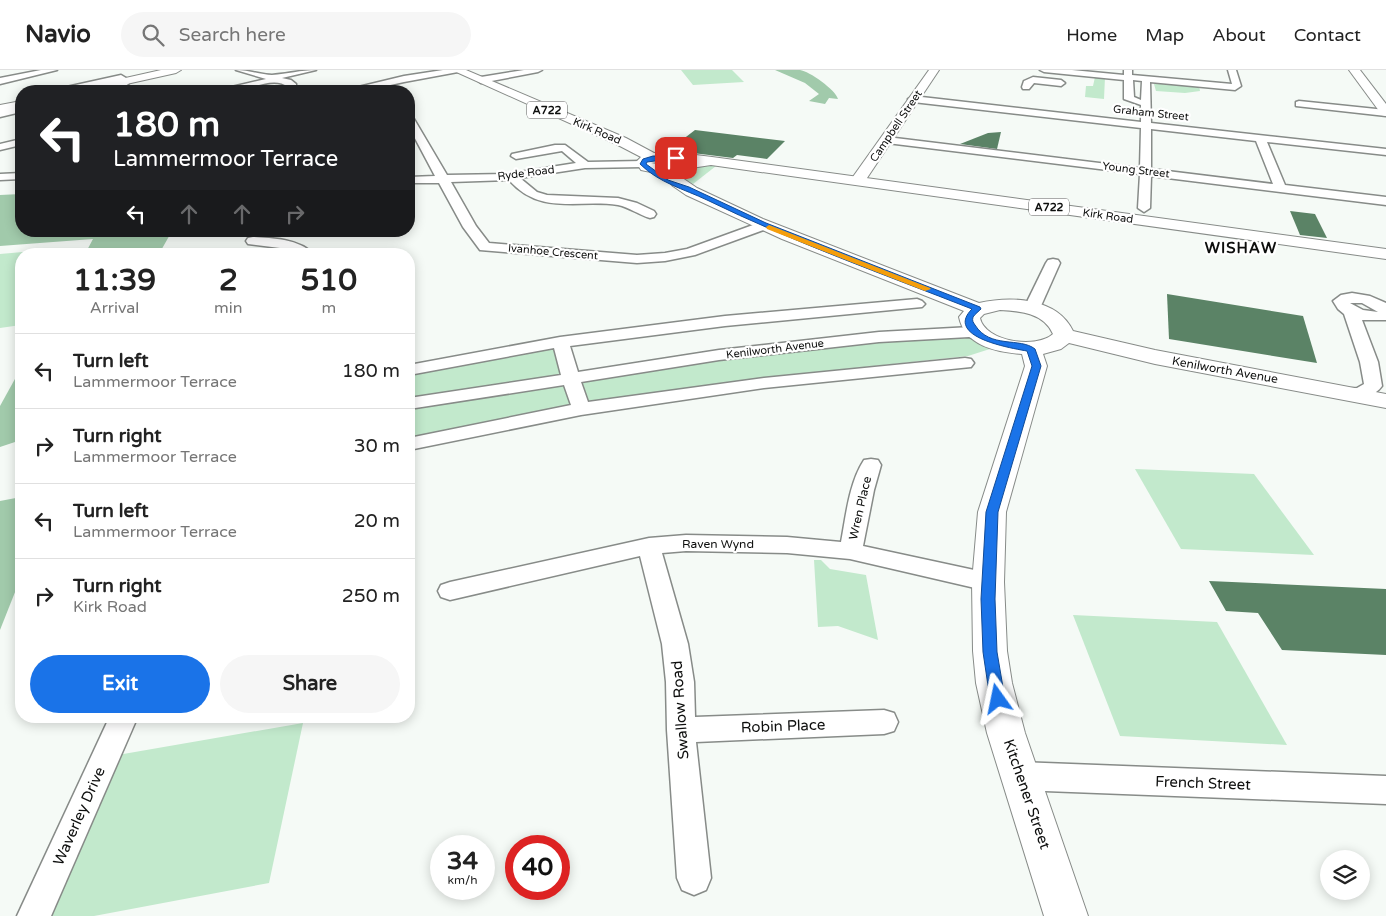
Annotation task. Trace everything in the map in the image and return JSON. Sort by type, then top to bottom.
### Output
[{"type":"main road","points":[[109,85],[176,70]]},
{"type":"main road","name":"Kirk Road","points":[[457,70],[660,163],[712,161],[1386,254]]},
{"type":"main road","name":"Campbell Street","points":[[858,182],[934,70]]},
{"type":"main road","points":[[1354,70],[1386,112]]},
{"type":"main road","points":[[0,109],[15,106]]},
{"type":"main road","points":[[660,163],[674,179],[687,188]]},
{"type":"main road","points":[[660,163],[666,181],[687,188],[764,225],[977,309]]},
{"type":"main road","points":[[1000,304],[1032,308],[1050,316],[1061,326],[1064,335],[1058,342],[1046,347],[1031,349],[1001,344],[981,336],[975,331],[969,322],[971,313],[977,309],[1000,304]]},
{"type":"main road","name":"Kenilworth Avenue","points":[[1064,335],[1155,358],[1346,393],[1382,394]]},
{"type":"main road","name":"Kitchener Street","points":[[1031,349],[1036,366],[992,512],[988,582],[990,652],[994,683],[1019,776],[1066,916]]},
{"type":"street","points":[[0,81],[53,70]]},
{"type":"street","points":[[240,70],[275,78],[292,85]]},
{"type":"street","points":[[249,85],[312,70]]},
{"type":"street","points":[[379,85],[457,70]]},
{"type":"street","points":[[481,80],[538,70]]},
{"type":"street","points":[[1044,70],[1093,74],[1128,74],[1235,87],[1237,86],[1232,70]]},
{"type":"street","points":[[1090,84],[1093,74]]},
{"type":"street","points":[[1128,74],[1129,99],[1146,104]]},
{"type":"street","points":[[1140,76],[1146,104],[1144,125],[1147,172],[1144,208]]},
{"type":"street","points":[[89,85],[121,78],[127,81],[123,85]]},
{"type":"street","points":[[1026,87],[1027,83],[1033,80],[1068,83]]},
{"type":"street","name":"Graham Street","points":[[913,99],[1386,152]]},
{"type":"street","points":[[0,105],[15,101]]},
{"type":"street","points":[[1299,109],[1320,113],[1386,112]]},
{"type":"street","points":[[0,114],[15,110]]},
{"type":"street","name":"Ivanhoe Crescent","points":[[415,130],[470,228],[485,247],[637,259],[665,257],[690,252],[764,225]]},
{"type":"street","points":[[1260,138],[1280,187]]},
{"type":"street","name":"Young Street","points":[[886,140],[1386,201]]},
{"type":"street","points":[[0,147],[15,143]]},
{"type":"street","points":[[516,156],[555,148],[566,148],[584,165]]},
{"type":"street","name":"Ryde Road","points":[[415,180],[512,176],[584,165],[660,163]]},
{"type":"street","points":[[0,177],[15,176]]},
{"type":"street","points":[[512,176],[518,185],[528,193],[536,196],[552,200],[614,201],[633,205],[650,214]]},
{"type":"street","points":[[253,242],[277,242],[297,248]]},
{"type":"street","points":[[1032,308],[1053,263]]},
{"type":"street","points":[[1386,310],[1367,300],[1343,299],[1341,303],[1351,311],[1374,317],[1386,315]]},
{"type":"street","points":[[415,369],[560,342],[725,321],[917,304]]},
{"type":"street","points":[[1351,311],[1382,394]]},
{"type":"street","name":"Kenilworth Avenue","points":[[415,403],[719,355],[879,337],[971,332],[981,336]]},
{"type":"street","points":[[560,342],[581,409]]},
{"type":"street","points":[[415,443],[581,409],[764,383],[965,363]]},
{"type":"street","name":"Wren Place","points":[[850,551],[862,490],[871,464]]},
{"type":"street","name":"Raven Wynd","points":[[450,591],[649,546],[686,543],[787,545],[850,551],[988,582]]},
{"type":"street","name":"Swallow Road","points":[[649,546],[675,644],[680,682],[681,730],[694,878]]},
{"type":"street","name":"Robin Place","points":[[681,730],[884,722]]},
{"type":"street","name":"Waverley Drive","points":[[34,916],[121,723]]},
{"type":"street","name":"French Street","points":[[1019,776],[1386,790]]},
{"type":"green space","points":[[681,70],[732,70],[744,82],[693,85]]},
{"type":"green space","points":[[775,70],[804,71],[827,86],[838,99],[829,98],[825,104],[809,101],[819,94],[805,83]]},
{"type":"green space","points":[[1095,77],[1105,77],[1104,99],[1085,97],[1086,86],[1093,86]]},
{"type":"green space","points":[[1164,82],[1199,86],[1200,91],[1185,93],[1156,91],[1154,84]]},
{"type":"green space","points":[[706,165],[716,166],[693,184],[681,177],[678,172],[681,169]]},
{"type":"green space","points":[[15,194],[15,237],[169,237],[162,248],[88,248],[93,239],[0,246],[0,195]]},
{"type":"green space","points":[[15,253],[15,326],[0,328],[0,254]]},
{"type":"green space","points":[[980,335],[993,348],[968,356],[762,378],[585,404],[577,382],[721,357],[880,340]]},
{"type":"green space","points":[[555,347],[563,376],[415,400],[415,372]]},
{"type":"green space","points":[[15,379],[15,442],[0,447],[0,406]]},
{"type":"green space","points":[[564,382],[573,407],[415,438],[415,406]]},
{"type":"green space","points":[[1135,469],[1254,474],[1314,555],[1181,549]]},
{"type":"green space","points":[[15,498],[15,592],[0,630],[0,501]]},
{"type":"green space","points":[[814,560],[821,560],[830,569],[866,575],[878,640],[838,626],[818,627]]},
{"type":"green space","points":[[1073,615],[1217,622],[1287,745],[1120,736]]},
{"type":"green space","points":[[303,723],[269,883],[94,916],[34,916],[106,757]]},
{"type":"building","points":[[695,130],[785,141],[767,159],[737,155],[733,158],[669,150]]},
{"type":"building","points":[[1001,132],[997,149],[960,144],[988,133]]},
{"type":"building","points":[[1290,211],[1315,214],[1327,238],[1300,235]]},
{"type":"building","points":[[1167,294],[1303,316],[1317,363],[1169,339]]},
{"type":"building","points":[[1209,581],[1386,589],[1386,655],[1282,650],[1258,613],[1226,611]]},
{"type":"slow traffic","points":[[769,227],[927,289]]},
{"type":"district","name":"WISHAW","points":[[1241,248]]},
{"type":"route","points":[[676,158],[653,158],[645,160],[643,164],[660,178],[687,188],[743,216],[977,309],[971,313],[969,322],[981,336],[1001,344],[1031,349],[1036,366],[992,512],[988,599],[990,652],[998,699]]}]
